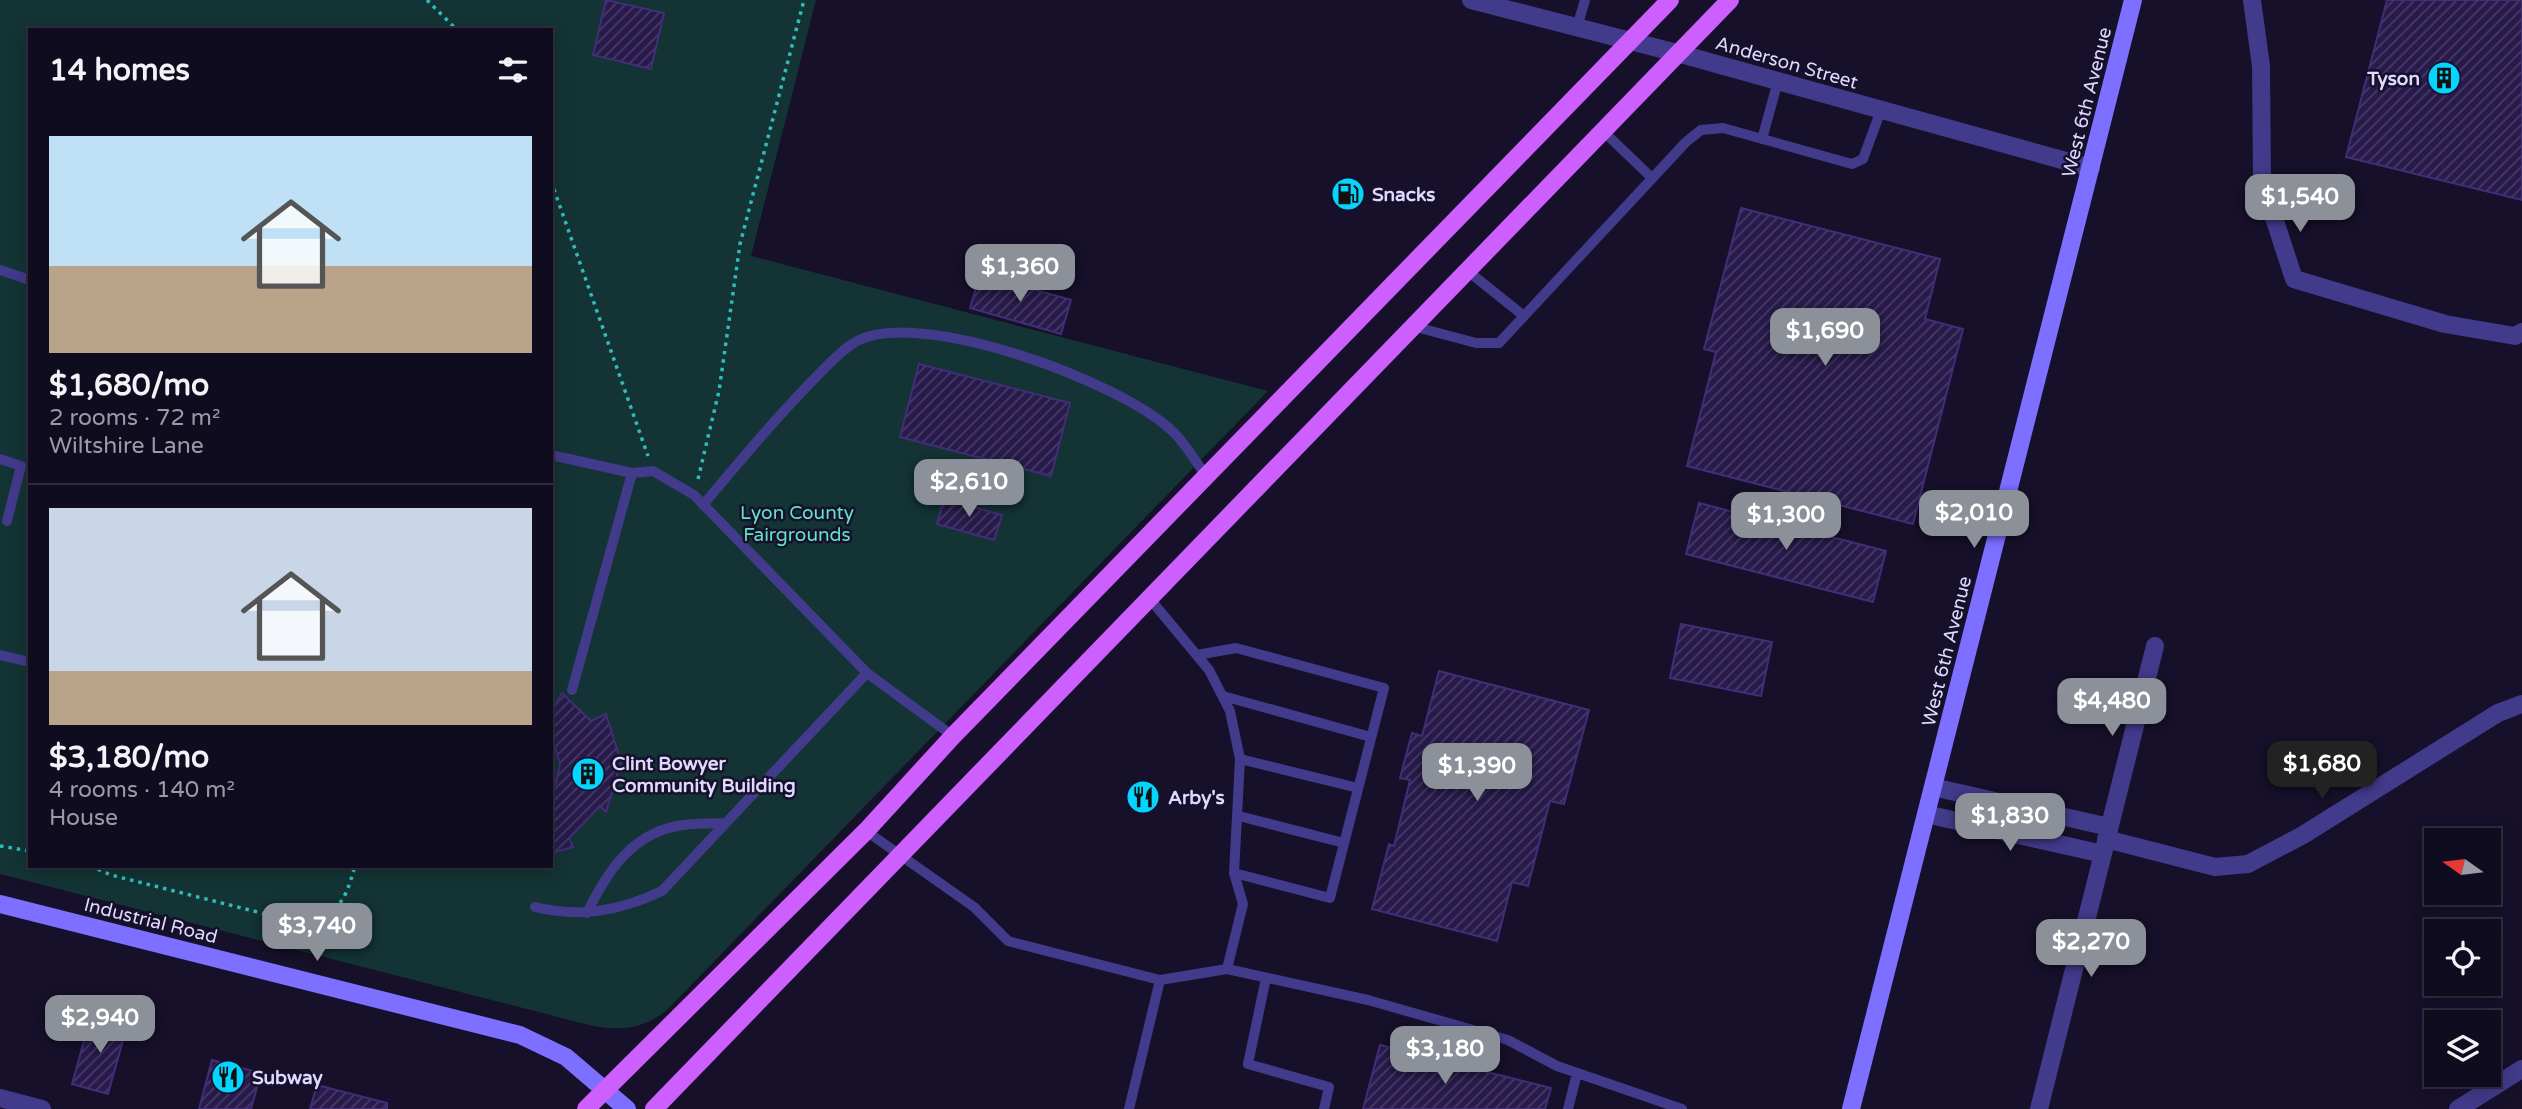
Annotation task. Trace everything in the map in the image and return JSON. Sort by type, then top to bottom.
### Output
[{"type":"main road","points":[[586,1109],[604,1087],[866,831],[953,736],[1670,0]]},
{"type":"main road","points":[[654,1109],[1416,327],[1676,53],[1730,0]]},
{"type":"street","name":"Anderson Street","points":[[1472,0],[1676,53],[2091,168]]},
{"type":"street","name":"West 6th Avenue","points":[[1851,1109],[2133,0]]},
{"type":"street","points":[[2252,0],[2262,66],[2262,181],[2294,279],[2445,324],[2515,336],[2522,332]]},
{"type":"street","points":[[2039,1109],[2155,646]]},
{"type":"street","points":[[1933,787],[2106,840],[2215,867],[2248,864],[2303,835],[2498,713],[2522,704]]},
{"type":"street","points":[[1926,814],[2106,840]]},
{"type":"street","name":"Industrial Road","points":[[0,904],[520,1035],[566,1057],[627,1109]]},
{"type":"street","points":[[2458,1109],[2522,1069]]},
{"type":"street","points":[[0,1098],[42,1109]]},
{"type":"lane","points":[[1577,27],[1585,0]]},
{"type":"lane","points":[[1762,139],[1778,81]]},
{"type":"lane","points":[[1416,327],[1476,343],[1499,343],[1652,178],[1701,130],[1723,128],[1852,164],[1864,159],[1881,110]]},
{"type":"lane","points":[[1603,131],[1652,178]]},
{"type":"lane","points":[[0,270],[28,279]]},
{"type":"lane","points":[[1469,272],[1524,316]]},
{"type":"lane","points":[[702,505],[786,408],[827,366],[859,341],[889,333],[950,335],[1040,362],[1132,402],[1171,430],[1206,476]]},
{"type":"lane","points":[[553,455],[632,473],[653,471],[694,495],[867,673],[953,736]]},
{"type":"lane","points":[[0,459],[21,466],[7,521]]},
{"type":"lane","points":[[572,690],[632,473]]},
{"type":"lane","points":[[1150,599],[1209,670],[1230,711],[1240,759],[1234,873],[1243,904],[1227,969]]},
{"type":"lane","points":[[1197,655],[1236,648],[1384,688],[1330,898],[1234,873]]},
{"type":"lane","points":[[0,654],[28,661]]},
{"type":"lane","points":[[535,907],[560,913],[587,913],[632,905],[662,891],[867,673]]},
{"type":"lane","points":[[1223,696],[1371,737]]},
{"type":"lane","points":[[1240,759],[1358,788]]},
{"type":"lane","points":[[1239,816],[1344,843]]},
{"type":"lane","points":[[587,913],[606,874],[641,841],[676,826],[726,822]]},
{"type":"lane","points":[[866,831],[974,907],[1008,941],[1160,980],[1227,969],[1368,1000],[1508,1040],[1577,1073],[1682,1109]]},
{"type":"lane","points":[[1266,978],[1248,1064],[1329,1087],[1324,1109]]},
{"type":"lane","points":[[1129,1109],[1160,980]]},
{"type":"lane","points":[[1569,1109],[1577,1073]]},
{"type":"path","points":[[427,0],[455,28]]},
{"type":"path","points":[[694,495],[719,391],[740,244],[804,0]]},
{"type":"path","points":[[553,187],[653,471]]},
{"type":"path","points":[[0,846],[28,851]]},
{"type":"path","points":[[95,868],[111,875],[301,923],[329,915],[346,895],[354,868]]},
{"type":"green space","name":"Lyon County Fairgrounds","points":[[0,0],[816,0],[751,256],[1268,391],[666,1011],[648,1022],[631,1027],[593,1026],[0,874]]},
{"type":"building","points":[[606,0],[664,13],[651,69],[593,55]]},
{"type":"building","name":"Tyson","points":[[2387,0],[2522,0],[2522,200],[2346,157]]},
{"type":"building","points":[[1741,208],[1940,259],[1925,319],[1963,329],[1913,524],[1687,466],[1716,352],[1704,349]]},
{"type":"building","points":[[980,274],[1071,300],[1061,334],[970,308]]},
{"type":"building","points":[[919,364],[1070,403],[1051,476],[900,437]]},
{"type":"building","points":[[944,499],[1002,515],[994,540],[937,524]]},
{"type":"building","points":[[1699,503],[1886,551],[1873,602],[1686,554]]},
{"type":"building","points":[[1681,624],[1772,642],[1761,696],[1670,678]]},
{"type":"building","points":[[1439,671],[1589,710],[1564,804],[1550,801],[1528,886],[1512,882],[1497,941],[1372,909],[1389,844],[1394,846],[1410,780],[1400,778],[1412,733],[1422,736]]},
{"type":"building","name":"Clint Bowyer Community Building","points":[[562,693],[591,721],[606,714],[621,762],[606,812],[600,806],[569,838],[573,847],[553,855],[553,786],[556,784],[560,764],[553,744],[553,709]]},
{"type":"building","points":[[91,1016],[127,1026],[108,1094],[72,1084]]},
{"type":"building","points":[[1380,1045],[1551,1088],[1545,1109],[1363,1109]]},
{"type":"building","points":[[212,1060],[261,1073],[251,1109],[199,1109]]},
{"type":"building","points":[[317,1085],[387,1103],[387,1109],[310,1109]]},
{"type":"place","name":"Tyson","points":[[2444,78]]},
{"type":"place","name":"Snacks","points":[[1348,194]]},
{"type":"place","name":"Clint Bowyer Community Building","points":[[588,774]]},
{"type":"place","name":"Arby's","points":[[1143,797]]},
{"type":"place","name":"Subway","points":[[228,1077]]}]
